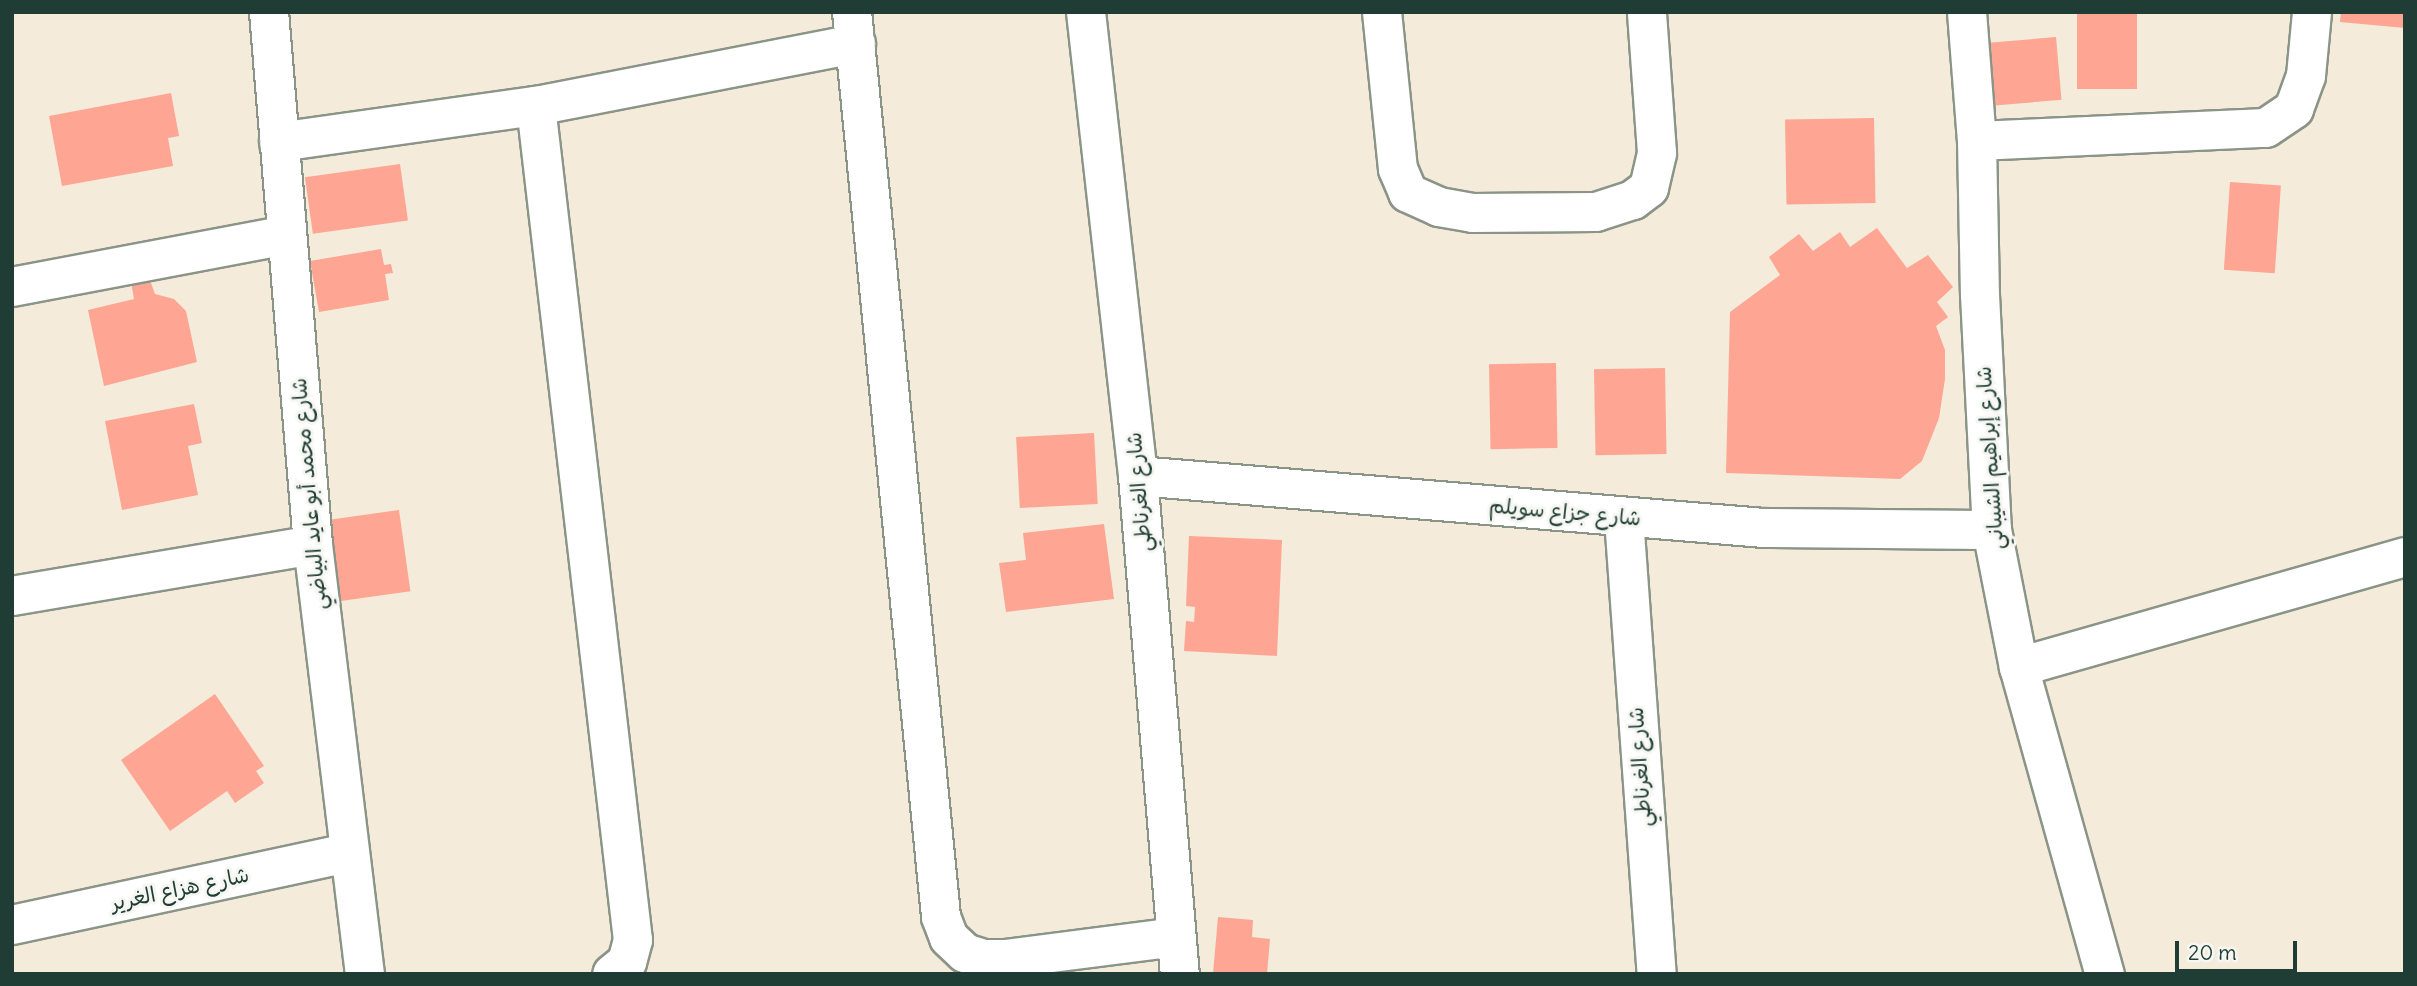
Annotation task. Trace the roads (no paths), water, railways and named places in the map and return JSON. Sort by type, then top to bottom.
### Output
[{"type":"street","name":"شارع محمد أبو عايد البياضي","points":[[269,12],[313,545],[365,974]]},
{"type":"street","name":"شارع الغرناطي","points":[[1086,12],[1138,476],[1178,955]]},
{"type":"street","points":[[1382,12],[1398,169],[1408,193],[1439,207],[1472,213],[1596,212],[1633,200],[1649,188],[1657,153],[1647,12]]},
{"type":"street","name":"شارع إبراهيم الشيباني","points":[[1967,12],[1977,141],[1980,295],[1992,530],[2018,667],[2105,974]]},
{"type":"street","points":[[1977,141],[2266,128],[2294,109],[2306,76],[2312,12]]},
{"type":"street","points":[[279,142],[536,106],[854,28],[941,918],[949,939],[965,953],[985,959],[1178,955]]},
{"type":"street","points":[[536,106],[633,940],[627,962],[612,974]]},
{"type":"street","points":[[12,287],[286,235]]},
{"type":"street","name":"شارع جزاع سويلم","points":[[1138,476],[1763,528],[1992,530]]},
{"type":"street","name":"شارع الغرناطي","points":[[1624,518],[1657,974]]},
{"type":"street","points":[[12,596],[313,545]]},
{"type":"street","points":[[2018,667],[2405,556]]},
{"type":"street","name":"شارع هزاع الغرير","points":[[12,925],[349,853]]}]
